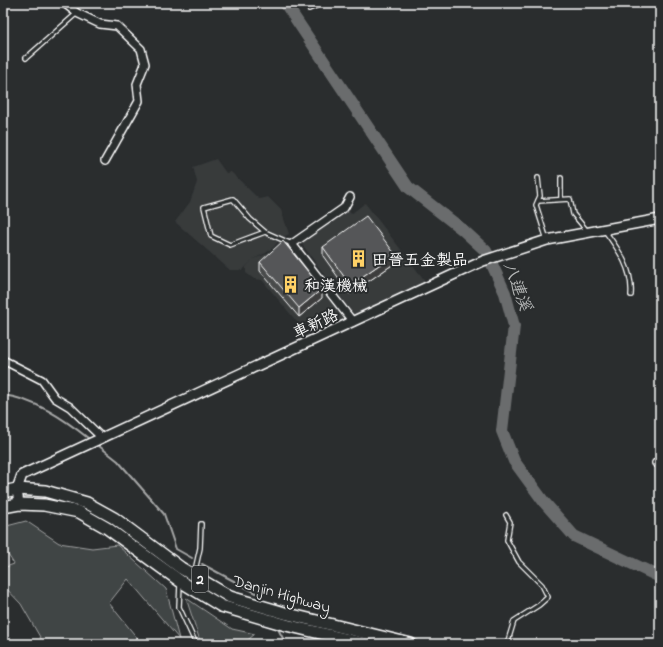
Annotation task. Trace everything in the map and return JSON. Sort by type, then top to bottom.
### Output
[{"type":"main road","name":"Danjin Highway","points":[[3,492],[17,489],[45,491],[87,503],[114,518],[182,568],[230,597],[250,604],[411,644]]},
{"type":"main road","name":"Danjin Highway","points":[[3,506],[19,504],[44,505],[79,512],[107,528],[180,581],[221,606],[286,625],[366,644]]},
{"type":"street","points":[[64,3],[77,13],[100,24],[117,26],[141,49],[145,64],[137,84],[138,101],[105,161]]},
{"type":"street","points":[[350,197],[344,208],[292,244],[354,322]]},
{"type":"street","name":"車新路","points":[[17,489],[22,475],[483,261],[547,240],[660,219]]},
{"type":"street","points":[[3,360],[42,380],[55,398],[70,407],[102,438]]},
{"type":"street","points":[[17,489],[19,504]]},
{"type":"lane","points":[[309,9],[316,6],[318,3]]},
{"type":"lane","points":[[26,58],[77,13]]},
{"type":"lane","points":[[538,178],[540,196],[536,205],[547,240]]},
{"type":"lane","points":[[561,178],[561,200]]},
{"type":"lane","points":[[265,232],[230,245],[211,236],[204,207],[233,199],[250,219],[265,232],[292,244]]},
{"type":"lane","points":[[538,201],[570,199],[573,214],[589,233]]},
{"type":"lane","points":[[604,230],[626,264],[632,284],[630,295]]},
{"type":"lane","points":[[506,515],[510,522],[507,540],[519,562],[542,585],[548,597],[539,605],[514,621],[507,644]]},
{"type":"lane","points":[[194,575],[200,548],[201,524]]},
{"type":"lane","points":[[180,581],[179,607],[196,644]]},
{"type":"shaded area","points":[[216,159],[226,173],[231,172],[259,199],[268,197],[281,210],[289,234],[279,240],[274,247],[266,253],[253,259],[243,270],[230,270],[175,222],[190,202],[197,182],[193,167]]},
{"type":"shaded area","points":[[365,203],[426,282],[354,315],[301,243],[348,209],[351,214]]},
{"type":"shaded area","points":[[280,241],[347,320],[329,330],[325,326],[316,330],[297,322],[262,280],[254,279],[246,273],[246,267],[253,259],[267,254],[276,247]]},
{"type":"shaded area","points":[[26,521],[59,543],[92,548],[117,545],[166,589],[179,639],[128,579],[109,603],[142,644],[44,644],[21,604],[3,585],[3,568],[14,564],[3,547],[3,527]]},
{"type":"shaded area","points":[[186,598],[232,629],[255,634],[243,644],[201,644]]},
{"type":"building","name":"田晉五金製品","points":[[366,216],[395,254],[350,285],[323,247]]},
{"type":"building","name":"和漢機械","points":[[283,241],[322,289],[299,308],[260,262]]},
{"type":"waterway","name":"八連溪","points":[[285,3],[408,187],[463,230],[486,251],[505,293],[514,326],[502,431],[514,461],[544,502],[574,536],[660,577]]},
{"type":"waterway","points":[[3,395],[15,397],[38,405],[59,417],[88,438]]},
{"type":"waterway","points":[[99,446],[118,461],[164,514],[176,549],[192,558]]},
{"type":"waterway","points":[[202,564],[260,595],[263,602]]},
{"type":"waterway","points":[[278,629],[286,644]]},
{"type":"place","name":"田晉五金製品","points":[[359,259]]},
{"type":"place","name":"和漢機械","points":[[291,285]]}]
